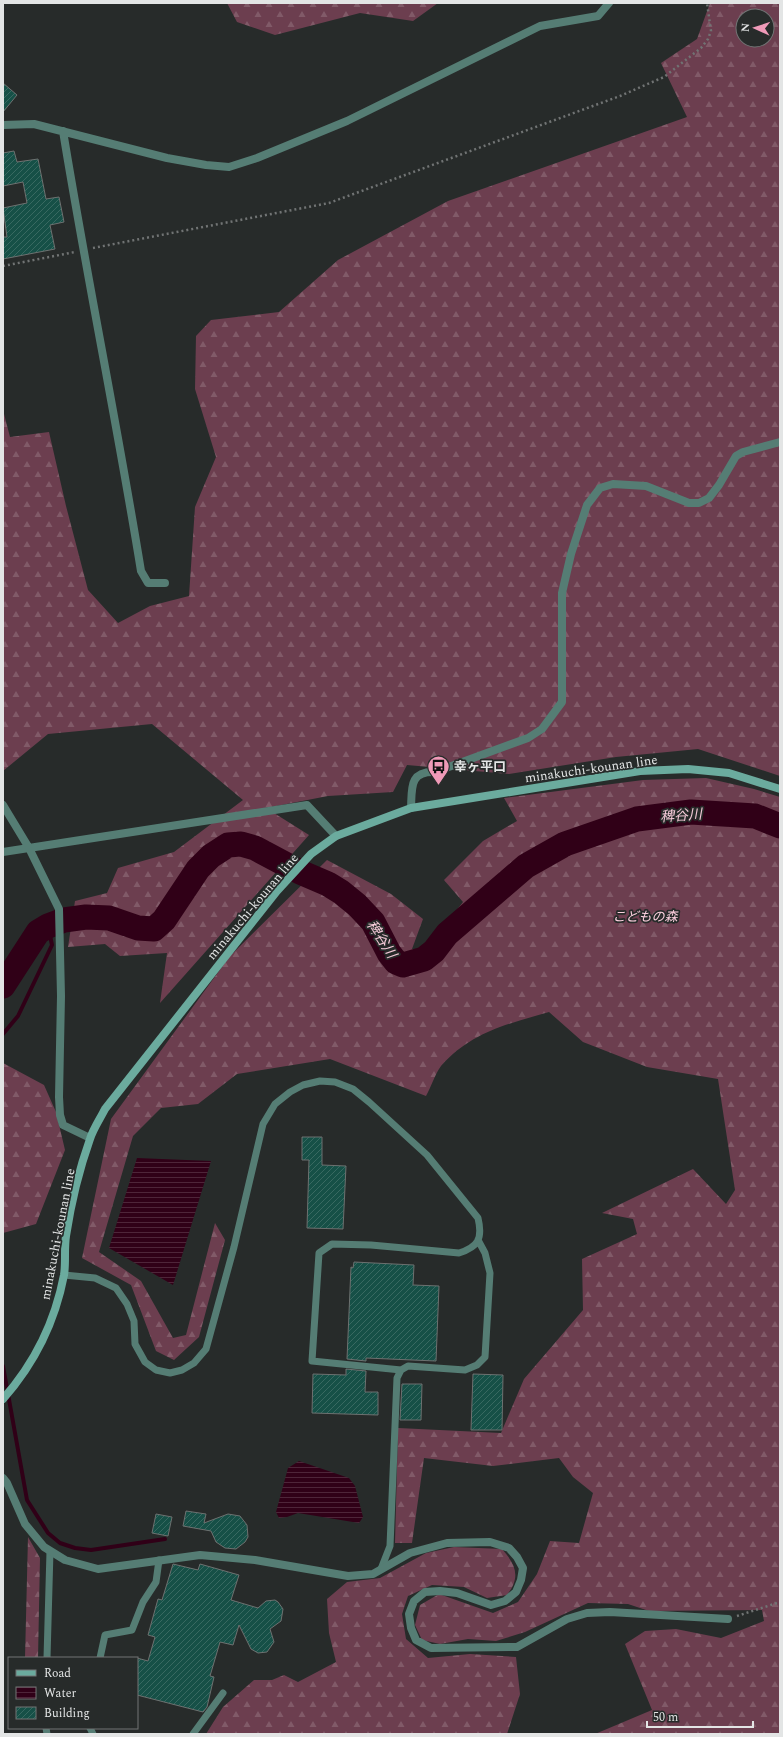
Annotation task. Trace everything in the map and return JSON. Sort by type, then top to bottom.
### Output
[{"type":"main road","name":"minakuchi-kounan line","points":[[4,1398],[20,1380],[39,1349],[51,1321],[64,1275],[66,1238],[74,1195],[90,1138],[105,1109],[277,891],[310,854],[336,836],[411,808],[640,771],[688,770],[729,773],[780,789]]},
{"type":"street","points":[[3,125],[34,124],[167,158],[206,166],[229,167],[257,158],[347,121],[540,26],[598,16],[609,3]]},
{"type":"street","points":[[63,131],[83,250],[123,458],[141,571],[148,582],[165,583]]},
{"type":"street","points":[[411,808],[412,783],[419,774],[435,772],[528,738],[542,729],[562,702],[562,593],[587,505],[600,488],[613,484],[646,486],[689,503],[699,503],[708,498],[719,486],[736,456],[744,452],[780,442]]},
{"type":"street","points":[[3,805],[29,848],[59,909],[61,940],[58,1097],[60,1115],[63,1125],[90,1138]]},
{"type":"street","points":[[3,852],[307,805],[336,836]]},
{"type":"street","points":[[3,1478],[7,1482],[25,1524],[44,1547],[65,1560],[98,1569],[159,1560],[208,1556],[255,1560],[348,1576],[373,1574],[410,1553],[447,1543],[490,1542],[509,1548],[517,1557],[523,1568],[521,1580],[516,1592],[505,1601],[491,1605],[457,1593],[440,1591],[425,1592],[414,1601],[409,1614],[411,1628],[416,1640],[431,1648],[517,1647],[568,1619],[587,1613],[610,1612],[728,1619]]},
{"type":"lane","points":[[64,1275],[95,1278],[116,1288],[127,1304],[134,1321],[135,1344],[145,1362],[156,1370],[170,1373],[182,1370],[194,1363],[206,1349],[234,1247],[263,1124],[275,1104],[290,1092],[303,1085],[320,1081],[335,1082],[353,1089],[427,1155],[478,1218],[481,1228],[478,1240],[472,1249],[459,1253],[332,1244],[318,1253],[312,1361],[401,1370]]},
{"type":"lane","points":[[381,1569],[390,1546],[395,1392],[397,1378],[401,1370],[408,1366],[465,1370],[477,1365],[485,1357],[490,1273],[485,1253],[478,1240]]},
{"type":"lane","points":[[47,1657],[50,1551]]},
{"type":"lane","points":[[100,1657],[105,1635],[132,1630],[143,1602],[156,1582],[159,1560]]},
{"type":"lane","points":[[193,1734],[223,1693]]},
{"type":"path","points":[[3,266],[328,202],[620,96],[664,77],[701,48],[708,39],[711,31],[706,3]]},
{"type":"path","points":[[728,1619],[780,1602]]},
{"type":"green space","points":[[227,3],[438,3],[413,21],[360,13],[275,35],[237,22]]},
{"type":"green space","points":[[710,3],[780,3],[780,776],[698,749],[616,757],[509,774],[407,765],[393,792],[328,796],[266,808],[309,835],[160,1003],[167,953],[120,956],[105,944],[68,947],[75,901],[107,893],[118,868],[174,852],[243,800],[152,724],[48,734],[3,771],[3,410],[10,437],[49,432],[66,506],[88,590],[118,623],[150,606],[189,596],[195,507],[216,457],[195,389],[196,336],[211,320],[279,312],[338,260],[448,201],[687,117],[661,63],[697,39]]},
{"type":"green space","name":"こどもの森","points":[[706,778],[754,789],[780,797],[780,1734],[595,1734],[652,1710],[625,1644],[645,1631],[676,1629],[721,1638],[764,1621],[762,1610],[649,1611],[628,1604],[588,1603],[525,1632],[496,1641],[468,1639],[440,1644],[422,1640],[415,1625],[420,1605],[439,1594],[493,1613],[518,1602],[537,1574],[550,1541],[579,1543],[593,1493],[573,1477],[559,1458],[493,1466],[424,1458],[412,1543],[395,1543],[398,1428],[501,1433],[524,1379],[583,1310],[582,1259],[637,1234],[633,1219],[602,1213],[693,1169],[726,1204],[735,1190],[718,1079],[647,1067],[583,1042],[549,1012],[505,1025],[478,1037],[465,1045],[441,1066],[426,1096],[330,1059],[237,1074],[198,1104],[161,1108],[133,1136],[99,1252],[141,1281],[173,1338],[186,1335],[215,1223],[225,1240],[199,1337],[174,1360],[156,1351],[131,1285],[82,1258],[111,1119],[230,956],[327,860],[391,894],[423,919],[412,949],[424,952],[463,902],[444,880],[483,841],[517,821],[504,798],[643,780]]},
{"type":"green space","points":[[3,1063],[44,1085],[56,1112],[65,1150],[36,1224],[3,1233]]},
{"type":"green space","points":[[28,1537],[40,1558],[38,1657],[25,1657]]},
{"type":"green space","points":[[454,1547],[502,1549],[511,1560],[515,1571],[514,1582],[511,1589],[507,1595],[487,1598],[464,1587],[432,1585],[408,1596],[402,1614],[406,1639],[428,1658],[470,1654],[516,1657],[520,1694],[507,1734],[206,1734],[223,1707],[254,1680],[272,1680],[284,1675],[298,1682],[336,1662],[329,1633],[327,1599],[347,1582],[380,1578],[426,1553]]},
{"type":"water","points":[[137,1158],[211,1161],[173,1285],[109,1248]]},
{"type":"water","points":[[299,1461],[349,1478],[355,1486],[363,1517],[359,1523],[298,1513],[279,1518],[276,1512],[288,1468]]},
{"type":"building","points":[[3,83],[17,95],[3,112]]},
{"type":"building","points":[[14,151],[17,162],[38,159],[46,199],[59,197],[64,222],[50,225],[55,249],[3,259],[3,237],[7,237],[3,208],[27,203],[23,182],[3,186],[3,153]]},
{"type":"building","points":[[302,1137],[322,1137],[322,1165],[346,1166],[343,1229],[307,1228],[309,1160],[302,1160]]},
{"type":"building","points":[[354,1262],[414,1265],[413,1285],[439,1286],[436,1361],[366,1358],[366,1361],[347,1359],[351,1267],[353,1268]]},
{"type":"building","points":[[346,1369],[366,1371],[365,1392],[378,1392],[378,1415],[312,1413],[313,1374],[346,1375]]},
{"type":"building","points":[[473,1374],[503,1375],[502,1430],[471,1430]]},
{"type":"building","points":[[402,1384],[422,1384],[421,1420],[400,1420]]},
{"type":"building","points":[[186,1511],[206,1514],[204,1523],[228,1514],[240,1516],[247,1525],[248,1537],[245,1542],[236,1549],[225,1548],[216,1542],[211,1531],[183,1526]]},
{"type":"building","points":[[156,1514],[172,1517],[168,1536],[152,1533]]},
{"type":"building","points":[[173,1564],[198,1570],[200,1564],[239,1575],[231,1600],[258,1608],[266,1601],[275,1600],[283,1609],[281,1621],[270,1629],[274,1642],[267,1652],[258,1653],[251,1649],[239,1625],[233,1645],[220,1642],[210,1676],[214,1677],[207,1707],[203,1712],[138,1695],[138,1658],[148,1661],[155,1637],[148,1635],[158,1599],[162,1600]]},
{"type":"waterway","name":"稗谷川","points":[[3,986],[38,932],[48,926],[64,920],[86,917],[109,918],[138,928],[154,929],[164,920],[198,869],[211,856],[228,845],[241,844],[255,848],[300,872],[328,884],[341,892],[357,905],[373,922],[389,953],[396,962],[403,965],[424,959],[434,951],[447,934],[526,866],[565,844],[637,819],[691,812],[755,816],[780,826]]},
{"type":"waterway","points":[[3,1034],[18,1016],[52,945],[48,926]]},
{"type":"waterway","points":[[3,1366],[27,1500],[48,1533],[60,1543],[75,1548],[91,1550],[165,1539]]},
{"type":"place","name":"幸ヶ平口","points":[[439,786]]}]
